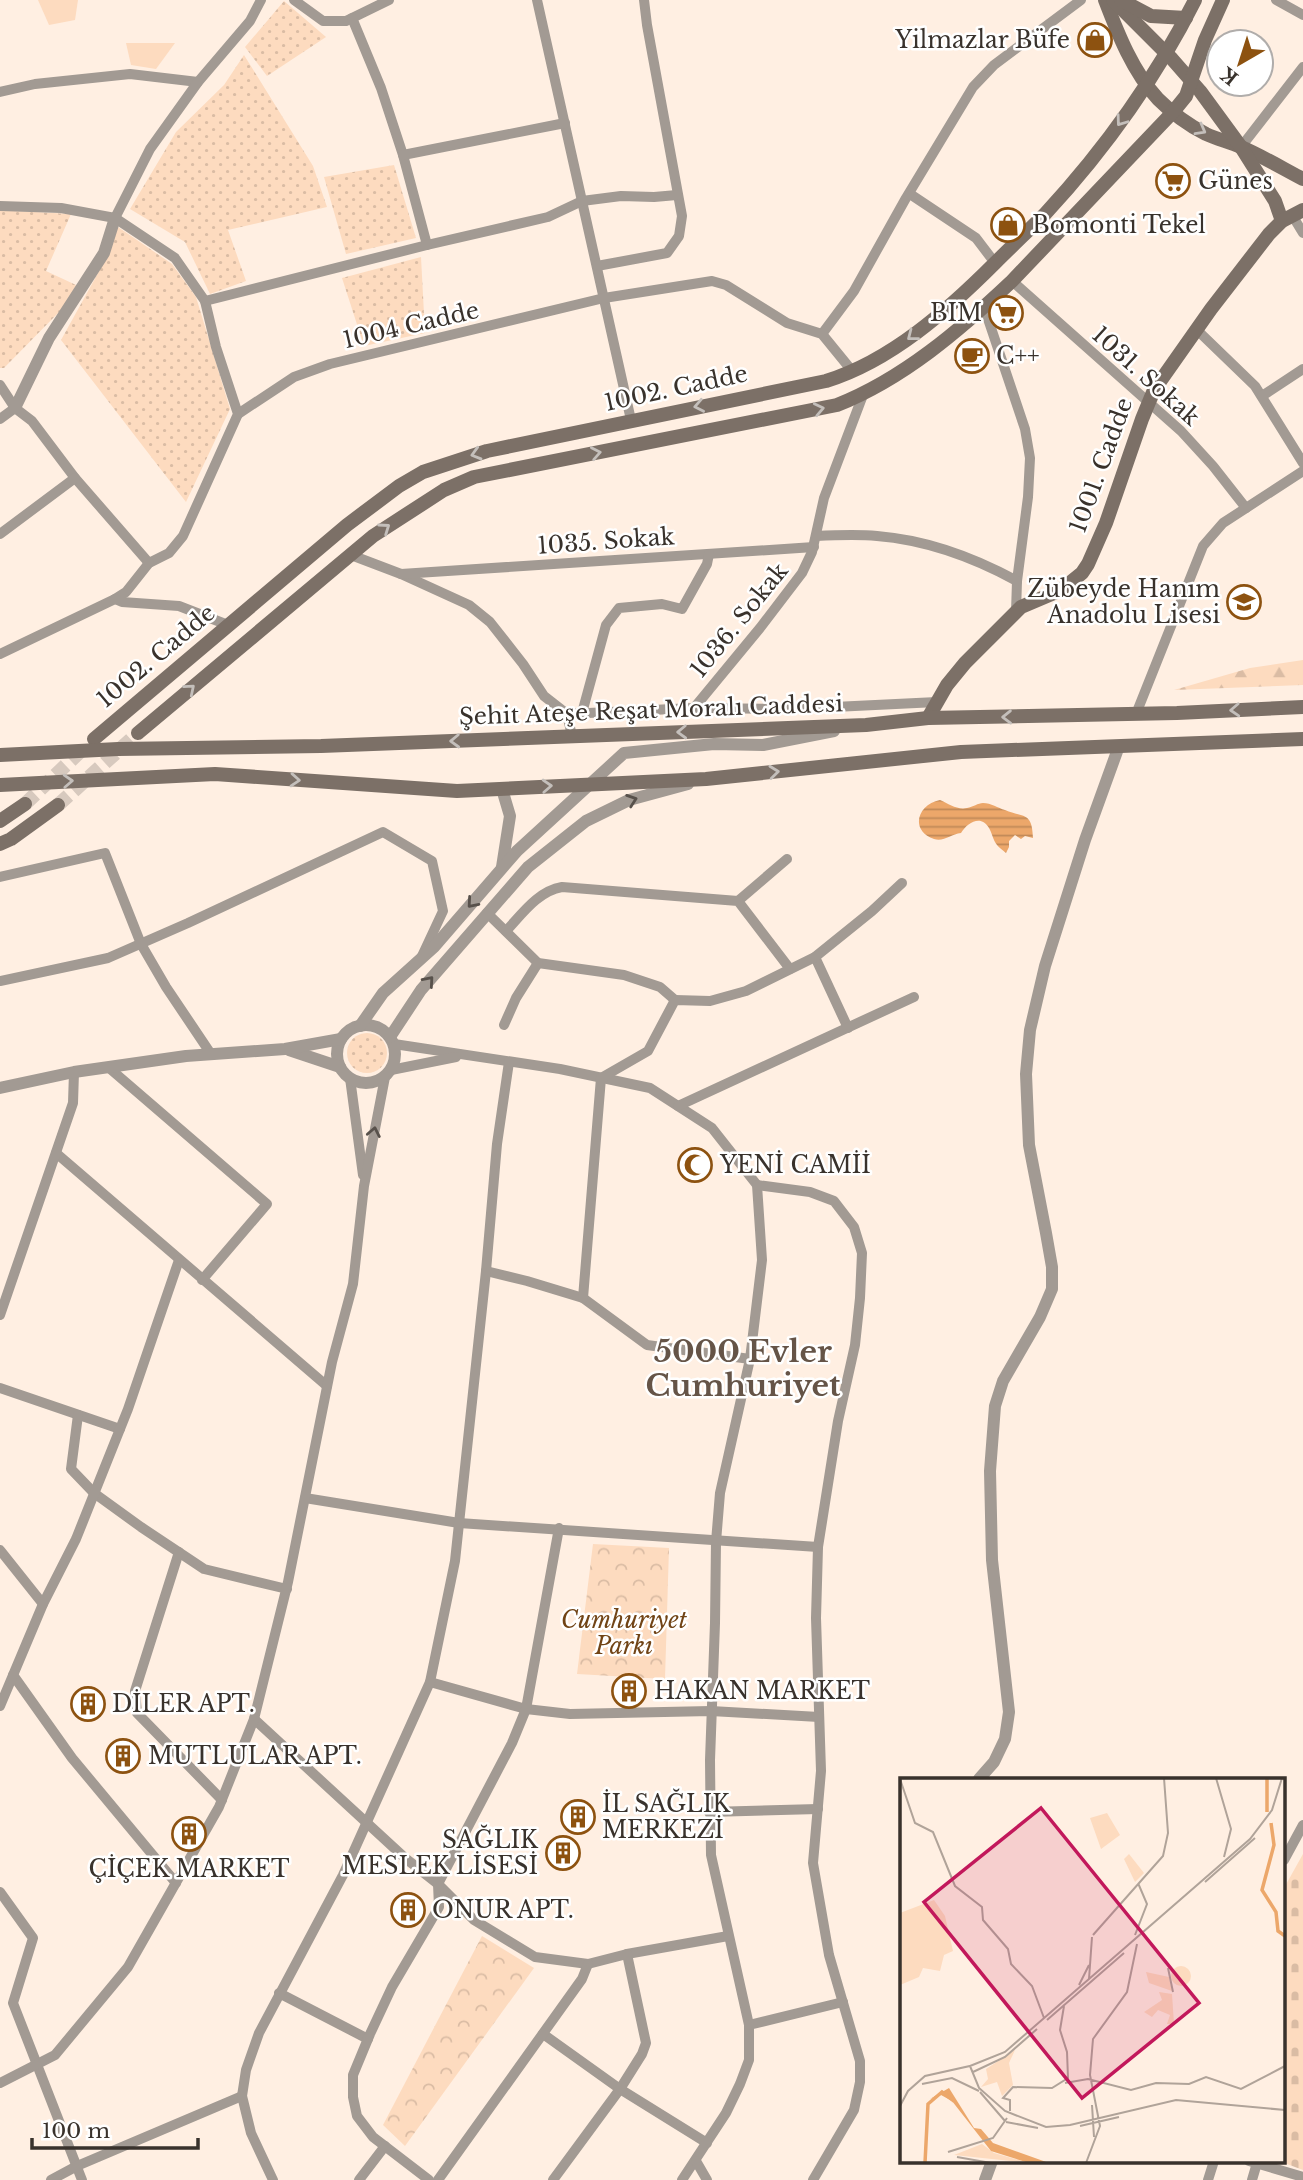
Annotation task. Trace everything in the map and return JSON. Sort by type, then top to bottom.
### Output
[{"type":"main road","points":[[1105,0],[1118,33],[1156,97],[1206,134],[1241,147],[1303,179]]},
{"type":"main road","points":[[1113,0],[1192,81],[1241,147],[1275,201],[1292,215]]},
{"type":"main road","points":[[1121,0],[1151,16],[1186,18]]},
{"type":"main road","name":"1002. Cadde","points":[[94,739],[334,536],[399,486],[439,466],[487,451],[827,381],[876,361],[907,340],[973,286],[1077,178],[1147,84],[1195,0]]},
{"type":"main road","name":"1002. Cadde","points":[[138,733],[351,555],[408,512],[444,490],[474,477],[837,405],[863,395],[890,379],[984,307],[1012,281],[1173,112],[1186,96],[1205,40],[1223,0]]},
{"type":"main road","name":"1001. Cadde","points":[[928,718],[947,685],[965,663],[1016,612],[1031,601],[1061,590],[1073,582],[1088,564],[1106,523],[1154,390],[1227,287],[1292,215]]},
{"type":"main road","points":[[995,263],[1012,281]]},
{"type":"main road","points":[[853,372],[863,395]]},
{"type":"main road","points":[[631,420],[637,445]]},
{"type":"main road","points":[[334,536],[351,555]]},
{"type":"main road","points":[[228,625],[244,644]]},
{"type":"main road","name":"Şehit Ateşe Reşat Moralı Caddesi","points":[[0,755],[118,748],[321,746],[866,724],[928,718],[1136,714],[1303,707]]},
{"type":"main road","points":[[0,785],[215,774],[457,791],[706,779],[961,752],[1303,739]]},
{"type":"main road","points":[[0,821],[25,804]]},
{"type":"main road","points":[[0,844],[58,805]]},
{"type":"street","points":[[0,419],[15,408],[49,338],[104,253],[115,218],[150,149],[198,82],[250,21],[261,0]]},
{"type":"street","points":[[294,0],[323,21],[346,22],[389,0]]},
{"type":"street","points":[[537,0],[631,420]]},
{"type":"street","points":[[597,266],[667,253],[679,236],[682,216],[644,0]]},
{"type":"street","points":[[853,372],[822,334],[854,291],[973,87],[994,65],[1081,0]]},
{"type":"street","points":[[1276,0],[1303,15]]},
{"type":"street","points":[[352,18],[381,88],[403,155],[426,245]]},
{"type":"street","points":[[1241,147],[1303,67]]},
{"type":"street","points":[[0,92],[35,84],[130,74],[198,82]]},
{"type":"street","points":[[403,155],[565,123]]},
{"type":"street","points":[[910,194],[976,238],[995,263]]},
{"type":"street","points":[[205,301],[548,217],[582,201],[621,195],[677,195]]},
{"type":"street","points":[[0,206],[61,208],[115,218],[175,258],[205,301],[237,414],[183,536],[169,553],[149,564],[126,592],[115,599],[0,654]]},
{"type":"street","points":[[1292,215],[1303,233]]},
{"type":"street","name":"1004 Cadde","points":[[237,414],[294,377],[330,364],[604,298],[712,281],[726,285],[787,323],[822,334]]},
{"type":"street","name":"1031. Sokak","points":[[1012,281],[1195,445],[1246,508]]},
{"type":"street","points":[[984,307],[1029,444],[1031,473],[1017,581],[1016,612]]},
{"type":"street","points":[[1196,329],[1262,396],[1303,463]]},
{"type":"street","points":[[1262,396],[1303,369]]},
{"type":"street","points":[[0,386],[15,408],[32,421],[75,478],[149,564]]},
{"type":"street","name":"1036. Sokak","points":[[694,708],[796,582],[808,562],[814,547],[824,498],[863,395]]},
{"type":"street","points":[[1136,714],[1199,553],[1215,530],[1303,471]]},
{"type":"street","points":[[0,534],[75,478]]},
{"type":"street","points":[[816,536],[874,535],[926,544],[968,557],[1017,581]]},
{"type":"street","name":"1035. Sokak","points":[[401,574],[814,547]]},
{"type":"street","points":[[582,713],[606,625],[619,608],[662,604],[682,609],[709,554]]},
{"type":"street","points":[[351,555],[401,574],[468,605],[490,622],[544,696],[567,714],[572,736]]},
{"type":"street","points":[[115,599],[122,602],[179,606],[228,625]]},
{"type":"street","points":[[567,714],[694,708],[793,709],[937,702]]},
{"type":"street","points":[[360,1026],[383,993],[434,947],[517,851],[624,753],[714,744],[763,745],[866,724]]},
{"type":"street","points":[[980,1778],[994,1762],[1005,1739],[1009,1712],[992,1560],[990,1471],[995,1406],[1003,1381],[1040,1317],[1052,1289],[1052,1267],[1029,1145],[1026,1074],[1030,1030],[1045,966],[1085,840],[1119,746]]},
{"type":"street","points":[[0,2083],[55,2055],[128,1967],[222,1800],[254,1719],[286,1590],[327,1386],[353,1284],[364,1186],[388,1074],[395,1062],[392,1040],[421,990],[527,867],[586,821],[629,800],[706,779]]},
{"type":"street","points":[[502,789],[510,816],[502,868]]},
{"type":"street","points":[[0,981],[107,958],[383,832],[432,861],[443,911],[420,959]]},
{"type":"street","points":[[0,877],[105,853],[141,944],[211,1054]]},
{"type":"street","points":[[506,931],[538,897],[551,889],[562,887],[738,901],[787,859]]},
{"type":"street","points":[[487,913],[538,963],[624,975],[660,987],[676,1000],[710,1001],[746,990],[815,957],[902,883]]},
{"type":"street","points":[[738,901],[790,969]]},
{"type":"street","points":[[815,957],[848,1028]]},
{"type":"street","points":[[504,1025],[516,998],[538,963]]},
{"type":"street","points":[[678,1106],[914,998]]},
{"type":"street","points":[[601,1078],[648,1051],[676,1000]]},
{"type":"street","points":[[0,1088],[108,1067],[211,1054],[285,1049],[341,1039],[360,1026],[376,1027],[392,1040],[463,1055],[560,1069],[650,1088],[712,1128],[757,1185],[762,1260],[751,1359],[720,1493],[716,1542],[709,1812],[710,1855],[749,2025],[749,2060],[726,2113],[682,2180]]},
{"type":"street","points":[[340,1067],[338,1048],[341,1039]]},
{"type":"street","points":[[285,1049],[340,1067],[350,1078],[368,1084],[388,1074],[463,1055]]},
{"type":"street","points":[[273,2180],[251,2133],[242,2096],[250,2057],[259,2032],[343,1875],[430,1682],[455,1561],[497,1144],[509,1062]]},
{"type":"street","points":[[108,1067],[267,1205],[202,1280]]},
{"type":"street","points":[[0,1315],[4,1291],[73,1103],[74,1072]]},
{"type":"street","points":[[350,1078],[364,1186]]},
{"type":"street","points":[[583,1298],[601,1078]]},
{"type":"street","points":[[56,1153],[327,1386]]},
{"type":"street","points":[[757,1185],[810,1192],[834,1201],[854,1227],[862,1253],[855,1345],[838,1421],[818,1547],[821,1771],[813,1863],[829,1955],[860,2061],[860,2082],[853,2110],[813,2180]]},
{"type":"street","points":[[0,1706],[43,1604],[76,1539],[120,1429],[179,1259]]},
{"type":"street","points":[[486,1271],[583,1298],[647,1345],[751,1359]]},
{"type":"street","points":[[0,1388],[120,1429]]},
{"type":"street","points":[[78,1415],[71,1469],[94,1493],[204,1569],[286,1590]]},
{"type":"street","points":[[305,1498],[459,1523],[818,1547]]},
{"type":"street","points":[[429,2180],[373,2137],[358,2116],[353,2097],[354,2075],[392,1987],[439,1907],[438,1884],[512,1744],[526,1709],[559,1528]]},
{"type":"street","points":[[0,1550],[43,1604]]},
{"type":"street","points":[[179,1552],[135,1691],[137,1713],[222,1800]]},
{"type":"street","points":[[13,1675],[72,1758],[176,1883]]},
{"type":"street","points":[[430,1682],[526,1709],[570,1714],[711,1711],[820,1717]]},
{"type":"street","points":[[254,1719],[405,1858],[438,1884],[474,1920],[535,1957],[588,1964],[627,1954],[728,1936]]},
{"type":"street","points":[[709,1812],[818,1809]]},
{"type":"street","points":[[1286,1856],[1303,1825]]},
{"type":"street","points":[[0,1892],[33,1937],[13,2003],[82,2180]]},
{"type":"street","points":[[553,2180],[620,2089],[646,2043],[627,1954]]},
{"type":"street","points":[[438,2180],[582,1979],[588,1964]]},
{"type":"street","points":[[279,1993],[368,2039]]},
{"type":"street","points":[[749,2025],[843,2002]]},
{"type":"street","points":[[543,2034],[620,2089],[707,2143]]},
{"type":"street","points":[[51,2180],[77,2166],[242,2096]]},
{"type":"street","points":[[359,2180],[385,2146]]},
{"type":"street","points":[[696,2161],[707,2180]]},
{"type":"street","points":[[985,2180],[992,2162]]},
{"type":"street","points":[[1208,2180],[1214,2162]]},
{"type":"street","points":[[1252,2180],[1253,2162],[1303,2177]]},
{"type":"green space","points":[[38,0],[78,0],[75,20],[49,25]]},
{"type":"green space","points":[[284,1],[326,37],[267,76],[245,47]]},
{"type":"green space","points":[[126,43],[175,43],[156,69],[131,65]]},
{"type":"green space","points":[[244,55],[313,166],[327,207],[228,230],[246,281],[210,294],[185,242],[130,209],[176,132],[224,85]]},
{"type":"green space","points":[[394,165],[416,238],[346,254],[324,177]]},
{"type":"green space","points":[[0,210],[71,214],[46,271],[76,285],[65,306],[4,368],[0,368]]},
{"type":"green space","points":[[118,227],[172,264],[196,297],[230,409],[186,502],[61,340],[108,255]]},
{"type":"green space","points":[[421,257],[425,333],[364,346],[342,278]]},
{"type":"green space","points":[[1303,660],[1303,685],[1174,690],[1250,668]]},
{"type":"green space","points":[[367,1033],[381,1039],[387,1053],[381,1067],[367,1073],[353,1067],[347,1053],[353,1039]]},
{"type":"green space","name":"Cumhuriyet Parkı","points":[[593,1544],[669,1548],[665,1679],[577,1674]]},
{"type":"green space","points":[[1303,1854],[1303,2170],[1282,2162],[1286,2162],[1286,1884]]},
{"type":"green space","points":[[482,1936],[534,1968],[405,2146],[383,2125]]},
{"type":"shaded area","points":[[940,800],[960,808],[986,803],[1022,815],[1031,823],[1033,838],[1025,836],[1021,839],[1015,835],[1009,841],[1006,853],[996,843],[986,824],[978,821],[970,823],[961,833],[934,839],[921,830],[919,818],[926,807]]},
{"type":"tunnel","points":[[58,805],[138,733]]},
{"type":"tunnel","points":[[25,804],[85,747]]},
{"type":"place","name":"Yilmazlar Büfe","points":[[1095,40]]},
{"type":"place","name":"Günes","points":[[1173,181]]},
{"type":"place","name":"Bomonti Tekel","points":[[1008,225]]},
{"type":"place","name":"BIM","points":[[1006,313]]},
{"type":"place","name":"C++","points":[[972,356]]},
{"type":"place","name":"Zübeyde Hanım Anadolu Lisesi","points":[[1244,602]]},
{"type":"place","name":"YENİ CAMİİ","points":[[695,1165]]},
{"type":"place","name":"HAKAN MARKET","points":[[629,1691]]},
{"type":"place","name":"DİLER APT.","points":[[88,1704]]},
{"type":"place","name":"MUTLULAR APT.","points":[[123,1756]]},
{"type":"place","name":"İL SAĞLIK MERKEZİ","points":[[578,1817]]},
{"type":"place","name":"ÇİÇEK MARKET","points":[[189,1834]]},
{"type":"place","name":"SAĞLIK MESLEK LİSESİ","points":[[563,1853]]},
{"type":"place","name":"ONUR APT.","points":[[408,1910]]},
{"type":"district","name":"5000 Evler Cumhuriyet","points":[[743,1368]]}]
